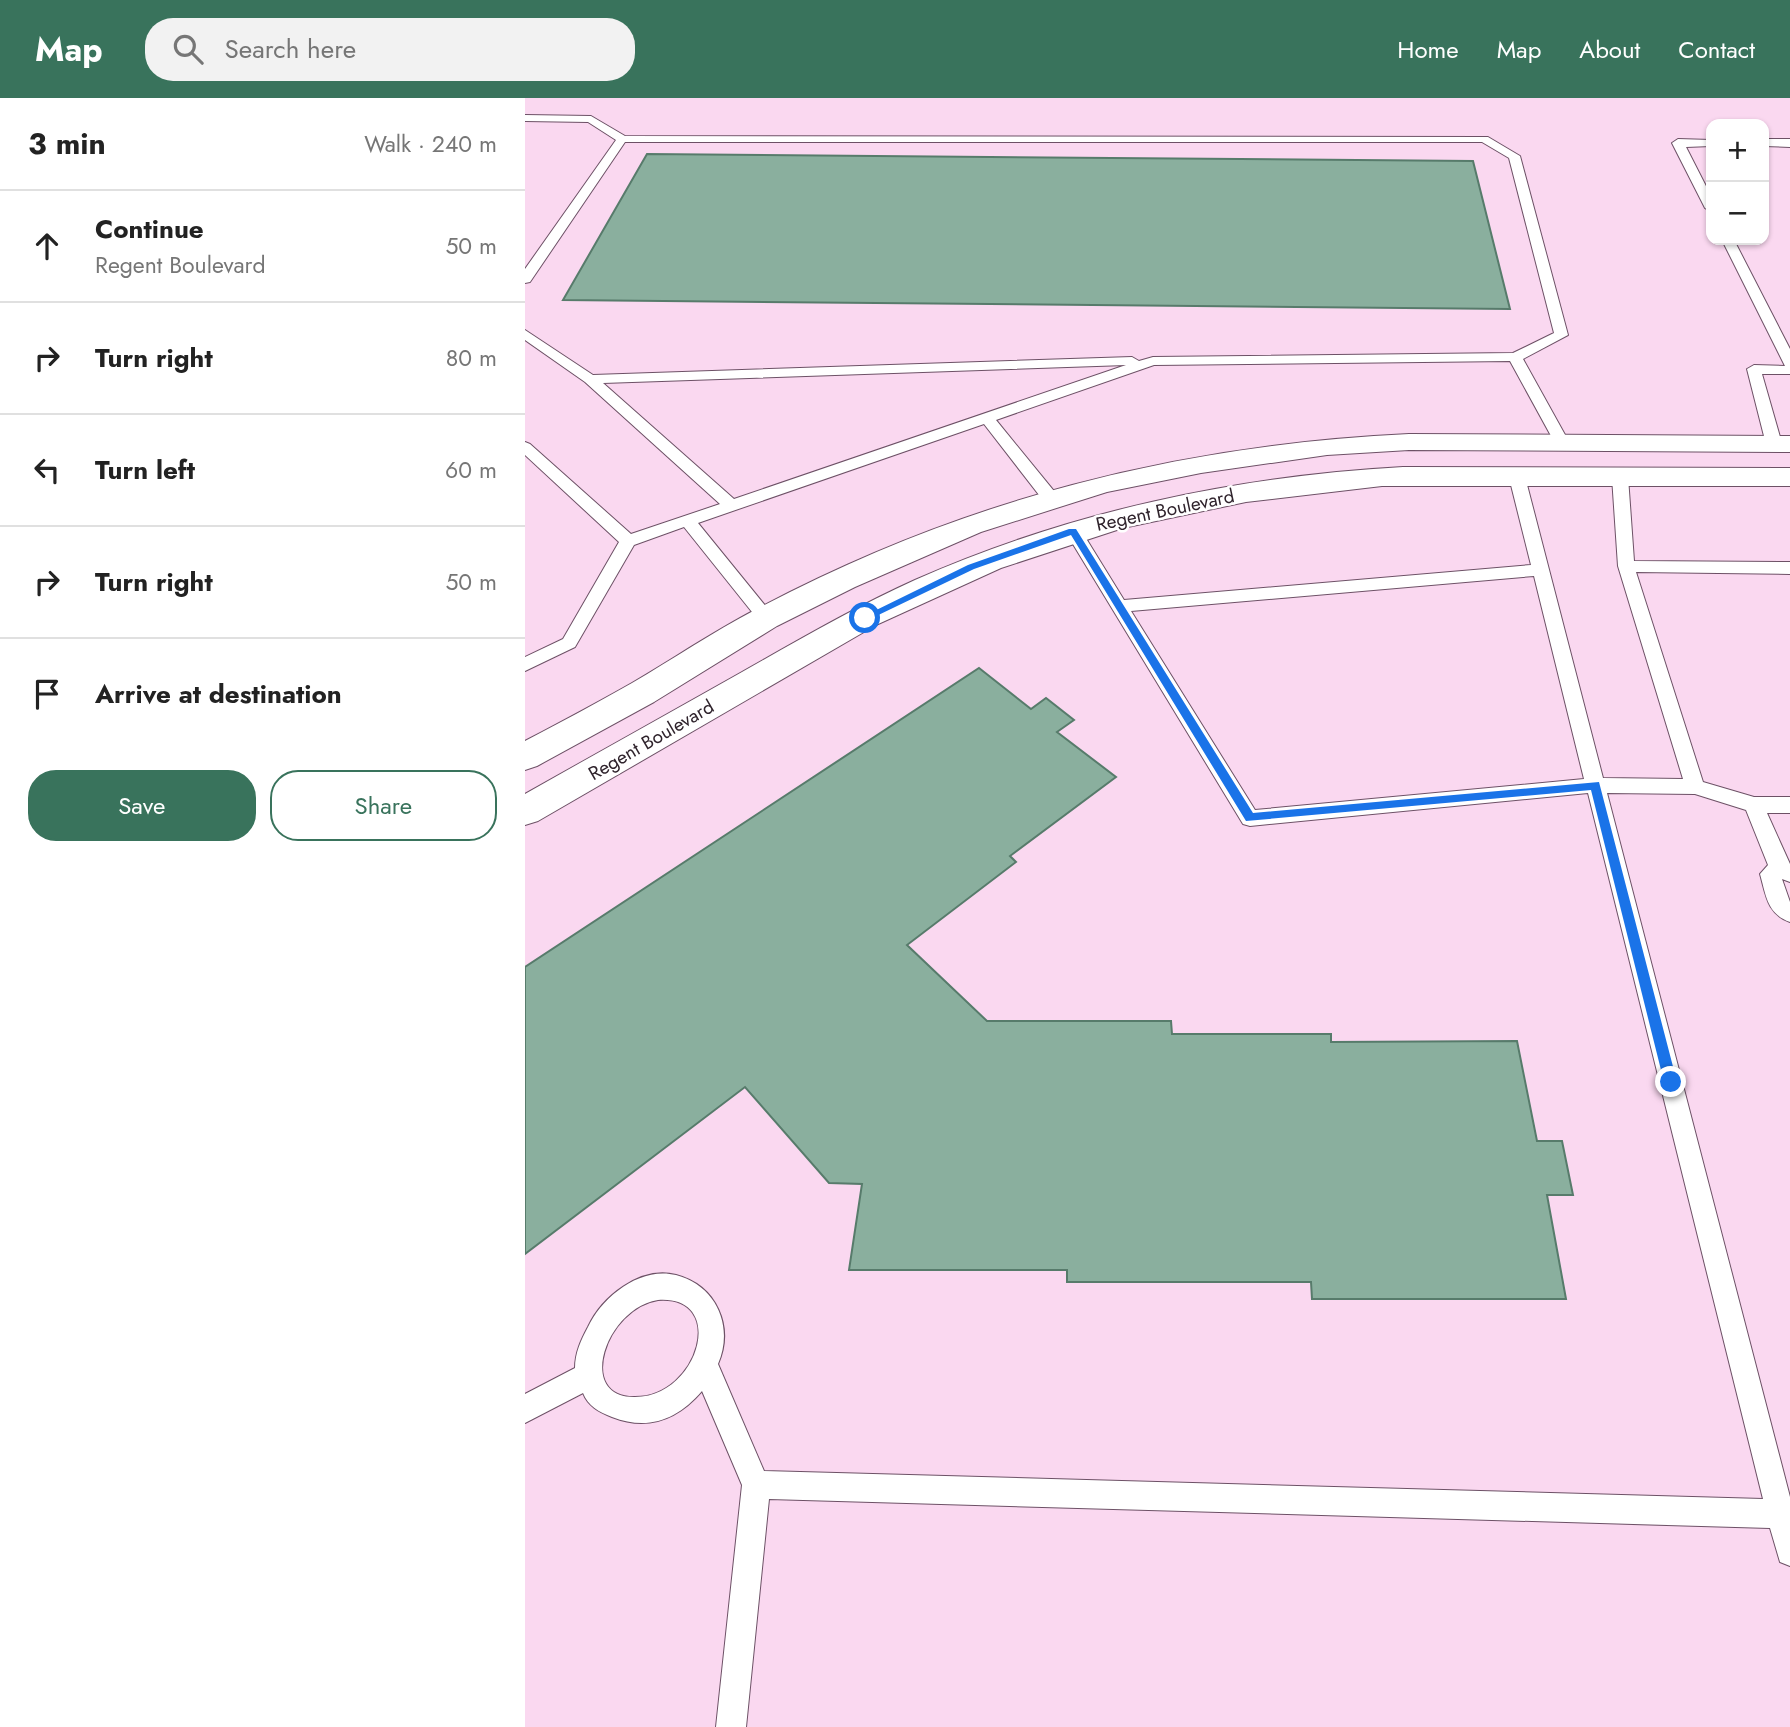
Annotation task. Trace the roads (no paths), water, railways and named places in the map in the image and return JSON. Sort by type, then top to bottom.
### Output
[{"type":"street","name":"Regent Boulevard","points":[[525,757],[642,693],[766,618],[920,545],[969,525],[1132,477],[1327,446],[1561,442],[1782,444]]},
{"type":"street","name":"Regent Boulevard","points":[[525,811],[876,612],[971,567],[1073,531],[1127,516],[1282,486],[1384,477],[1790,477]]},
{"type":"lane","points":[[525,118],[591,119],[622,139],[1484,139],[1514,156],[1561,335],[1515,357],[1153,361],[590,379]]},
{"type":"lane","points":[[525,279],[622,139]]},
{"type":"lane","points":[[1706,143],[1678,143],[1706,198]]},
{"type":"lane","points":[[1769,143],[1790,143]]},
{"type":"lane","points":[[1731,245],[1790,363]]},
{"type":"lane","points":[[525,334],[590,379],[731,505]]},
{"type":"lane","points":[[1515,357],[1561,442]]},
{"type":"lane","points":[[525,665],[569,643],[628,541],[1153,361]]},
{"type":"lane","points":[[1782,444],[1754,369],[1790,370]]},
{"type":"lane","points":[[987,418],[1052,500]]},
{"type":"lane","points":[[525,447],[628,541]]},
{"type":"lane","points":[[1517,477],[1790,1552]]},
{"type":"lane","points":[[1620,477],[1626,566],[1695,786]]},
{"type":"lane","points":[[687,520],[766,618]]},
{"type":"lane","points":[[1073,531],[1250,818],[1595,785],[1695,786],[1754,805],[1790,805]]},
{"type":"lane","points":[[1626,566],[1790,568]]},
{"type":"lane","points":[[1119,606],[1541,570]]},
{"type":"lane","points":[[1754,805],[1785,871],[1770,874],[1780,907],[1790,913]]},
{"type":"lane","points":[[653,1287],[674,1287],[692,1293],[706,1306],[712,1324],[713,1345],[705,1366],[692,1384],[676,1399],[657,1408],[637,1412],[618,1409],[603,1399],[593,1386],[591,1348],[599,1327],[615,1309],[633,1295],[653,1287]]},
{"type":"lane","points":[[705,1366],[756,1485],[731,1727]]},
{"type":"lane","points":[[525,1409],[591,1374]]},
{"type":"lane","points":[[756,1485],[1780,1514]]}]
